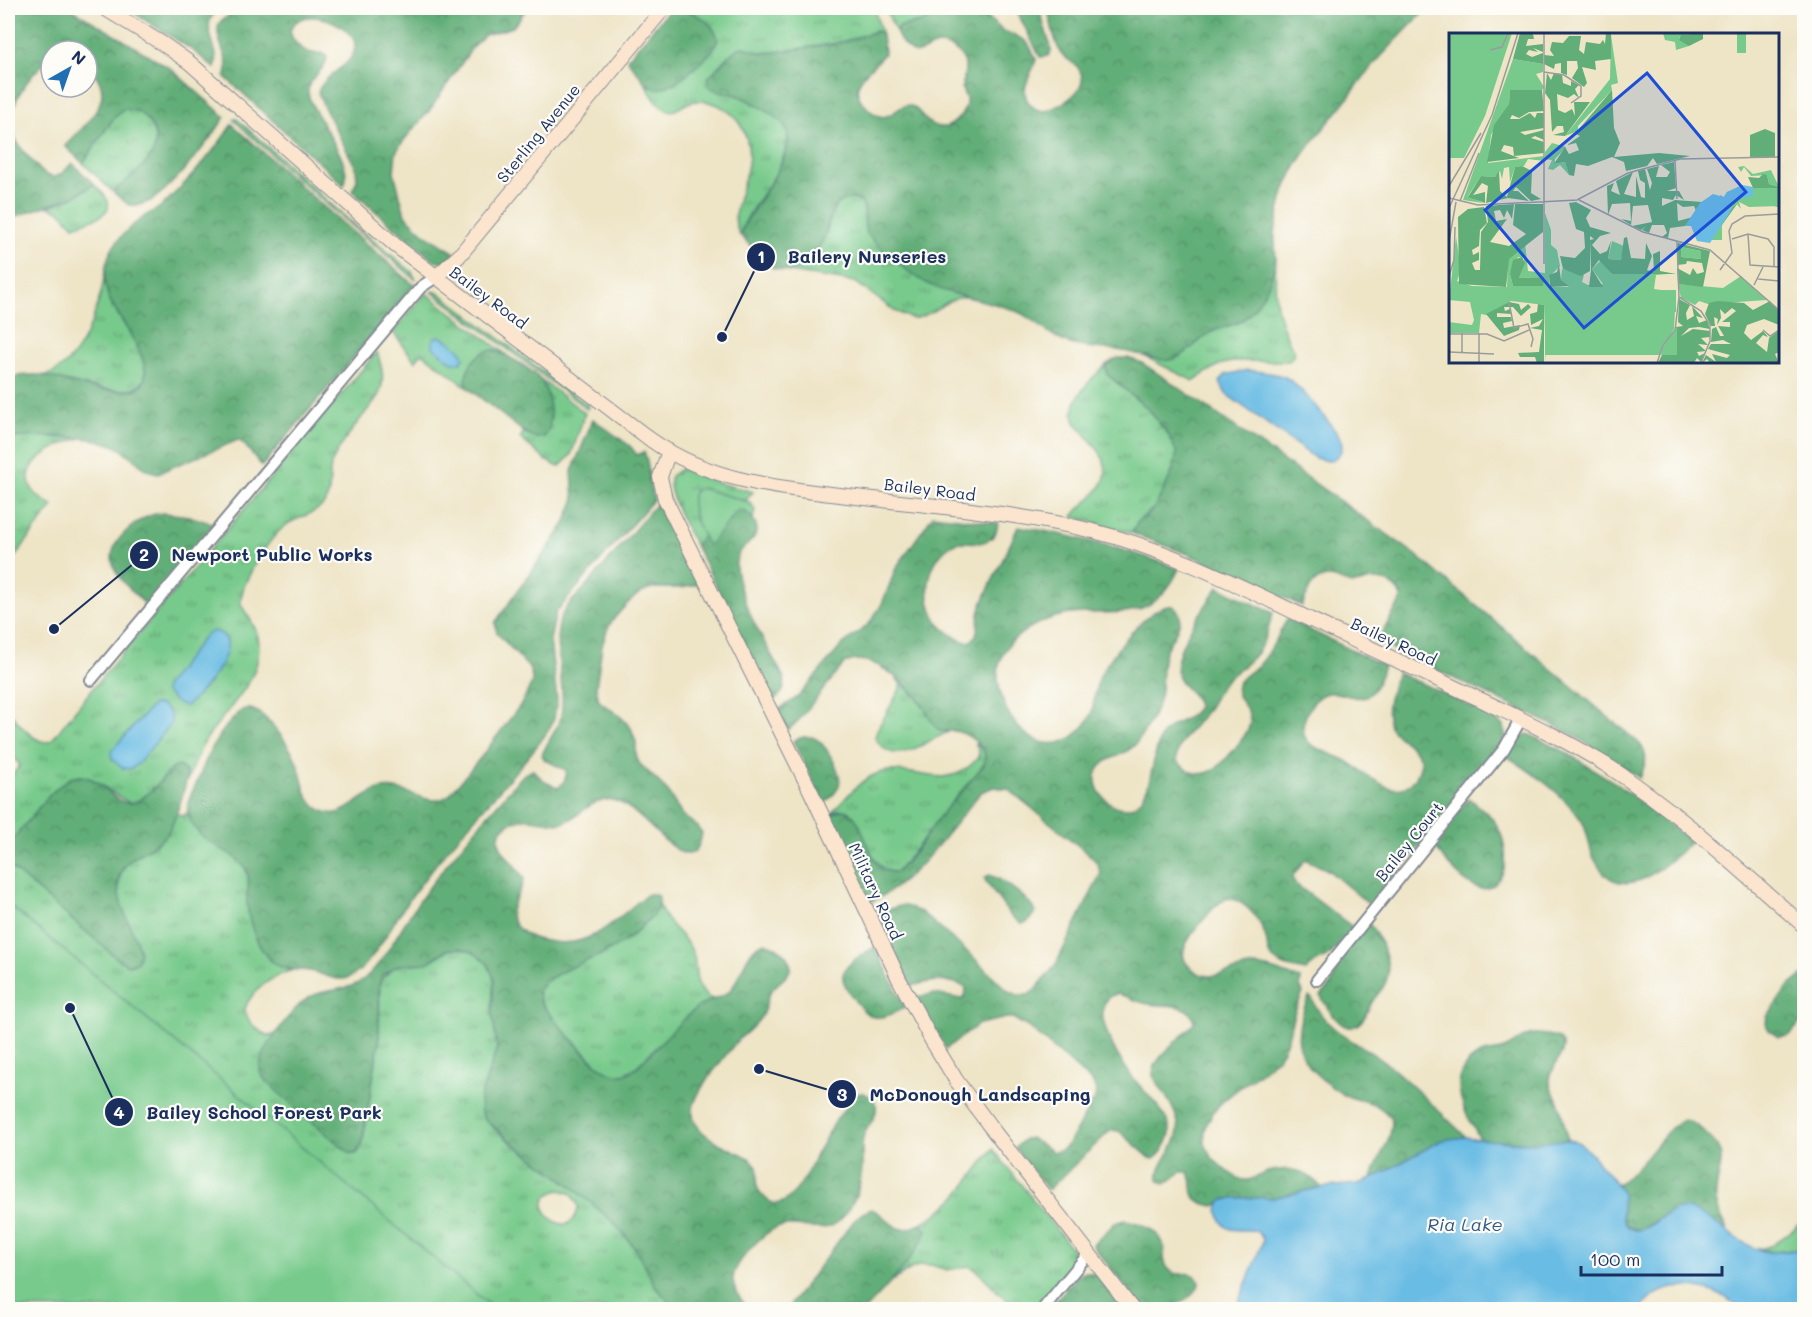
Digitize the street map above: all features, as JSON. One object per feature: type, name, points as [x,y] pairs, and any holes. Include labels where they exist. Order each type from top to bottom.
[{"type":"main road","name":"Bailey Road","points":[[104,8],[190,63],[363,218],[436,277],[651,440],[669,451],[716,472],[758,484],[1027,518],[1076,527],[1126,540],[1196,567],[1521,719],[1587,754],[1644,791],[1804,926]]},
{"type":"main road","name":"Sterling Avenue","points":[[436,277],[464,250],[663,8]]},
{"type":"main road","name":"Military Road","points":[[669,451],[660,477],[665,499],[811,792],[914,1009],[942,1058],[968,1096],[1133,1310]]},
{"type":"street","points":[[91,680],[421,287],[436,277]]},
{"type":"street","name":"Bailey Court","points":[[1317,980],[1505,747],[1521,719]]},
{"type":"street","points":[[1042,1310],[1089,1253]]},
{"type":"green space","points":[[8,8],[70,8],[170,68],[225,117],[171,184],[147,203],[129,205],[113,192],[134,175],[151,156],[155,146],[155,135],[150,123],[138,111],[124,109],[113,119],[83,163],[65,146],[98,108],[102,87],[99,81],[99,39],[39,39],[39,69],[26,83],[12,116],[15,138],[25,153],[47,175],[59,176],[72,163],[94,184],[75,196],[8,219]]},
{"type":"green space","points":[[126,8],[226,8],[214,14],[210,21],[210,34],[216,55],[215,68],[191,49]]},
{"type":"green space","points":[[241,8],[527,8],[513,27],[485,35],[474,45],[429,111],[396,152],[394,172],[405,215],[426,235],[455,253],[450,258],[443,262],[433,260],[352,191],[357,180],[356,168],[318,92],[327,79],[350,59],[355,46],[353,38],[338,24],[316,17],[305,17],[296,22],[290,31],[294,41],[306,51],[321,53],[327,57],[326,63],[312,80],[308,90],[313,106],[340,154],[346,176],[344,185],[225,77],[227,62],[219,38],[218,26],[223,19]]},
{"type":"green space","points":[[671,8],[685,10],[699,16],[711,26],[718,39],[709,54],[682,78],[663,88],[655,89],[644,81],[627,59]]},
{"type":"green space","points":[[683,8],[874,8],[882,35],[875,31],[814,48],[789,51],[734,51],[708,78],[774,115],[787,129],[787,143],[778,169],[751,211],[740,235],[736,223],[736,211],[749,156],[747,140],[740,124],[724,108],[710,102],[695,101],[675,110],[667,110],[656,101],[644,81],[649,86],[674,83],[714,48],[717,36],[712,27]]},
{"type":"green space","points":[[885,8],[978,8],[1002,30],[972,11],[965,11],[899,27],[897,34]]},
{"type":"green space","points":[[1015,8],[1039,8],[1050,45],[1051,51],[1048,56],[1040,57]]},
{"type":"green space","points":[[1047,8],[1428,8],[1370,69],[1296,167],[1285,189],[1279,211],[1273,270],[1268,286],[1259,301],[1243,319],[1211,332],[1186,353],[1174,359],[1155,359],[1123,351],[1067,343],[1016,311],[929,284],[898,263],[869,236],[865,226],[863,205],[856,199],[842,201],[836,205],[821,244],[807,260],[790,272],[773,268],[740,235],[745,223],[776,175],[788,142],[786,128],[776,117],[744,98],[708,86],[708,78],[728,56],[744,47],[763,53],[776,52],[839,43],[878,31],[882,35],[884,53],[860,81],[857,90],[862,101],[879,116],[891,114],[906,105],[911,106],[933,125],[946,127],[957,119],[965,107],[966,99],[962,88],[964,60],[953,49],[942,45],[935,45],[918,53],[909,50],[897,35],[897,28],[955,13],[972,11],[983,15],[1002,30],[1024,40],[1029,45],[1036,59],[1027,81],[1026,97],[1034,108],[1046,111],[1067,100],[1082,83],[1079,69],[1059,49]]},
{"type":"green space","points":[[124,109],[135,110],[146,118],[154,133],[155,143],[153,153],[147,162],[113,192],[83,163],[113,119]]},
{"type":"green space","points":[[236,118],[353,224],[412,272],[416,280],[299,180],[234,120]]},
{"type":"green space","points":[[232,124],[414,285],[412,288],[262,466],[238,440],[158,473],[152,472],[124,451],[107,443],[65,437],[8,438],[8,378],[39,375],[116,391],[137,388],[144,381],[145,371],[137,345],[106,291],[106,264],[118,240],[138,221],[164,204],[192,176]]},
{"type":"green space","points":[[94,184],[108,201],[108,209],[101,216],[74,226],[60,211],[48,207],[75,196]]},
{"type":"green space","points":[[845,199],[860,202],[872,239],[903,266],[931,283],[975,297],[957,298],[913,319],[895,311],[855,282],[790,272],[816,249],[826,234],[835,207]]},
{"type":"green space","points":[[1276,256],[1277,305],[1282,326],[1294,352],[1289,361],[1235,361],[1219,365],[1193,381],[1144,356],[1173,358],[1211,333],[1241,321],[1253,309],[1264,292]]},
{"type":"green space","points":[[105,272],[109,299],[140,354],[145,368],[144,380],[136,387],[118,390],[41,376],[55,371],[78,350],[99,301]]},
{"type":"green space","points":[[431,291],[439,293],[588,405],[587,409]]},
{"type":"green space","points":[[426,293],[507,355],[493,350],[466,384],[467,387],[422,353],[415,361],[393,332]]},
{"type":"green space","points":[[490,350],[518,362],[542,382],[550,410],[549,426],[544,437],[536,438],[524,432],[467,387],[468,369],[471,364],[479,355]]},
{"type":"green space","points":[[377,352],[382,374],[380,391],[333,460],[327,499],[316,511],[289,523],[278,532],[256,562],[245,585],[241,604],[257,632],[259,653],[256,667],[241,694],[204,743],[187,781],[186,771],[175,767],[148,794],[136,802],[129,803],[92,779],[82,776],[70,778],[55,790],[8,845],[8,781],[20,765],[8,756],[8,709],[21,726],[33,736],[45,742],[51,741],[93,688]]},
{"type":"green space","points":[[1117,358],[1128,358],[1142,363],[1415,554],[1640,744],[1643,748],[1645,765],[1640,778],[1572,734],[1377,642],[1402,598],[1398,590],[1386,582],[1372,580],[1353,584],[1324,577],[1314,584],[1302,606],[1188,554],[1132,533],[1139,520],[1155,507],[1173,471],[1177,453],[1168,434],[1149,410],[1107,374],[1106,365]]},
{"type":"green space","points":[[1106,365],[1107,374],[1149,410],[1168,434],[1177,454],[1167,484],[1155,507],[1137,522],[1132,533],[1073,517],[1098,490],[1106,471],[1100,453],[1075,422],[1073,414],[1074,406],[1083,389]]},
{"type":"green space","points":[[537,377],[585,413],[571,455],[559,467],[547,461],[520,438],[524,432],[538,438],[551,418],[544,387]]},
{"type":"green space","points":[[593,419],[630,446],[637,455],[644,452],[654,499],[556,612],[550,640],[557,700],[554,719],[548,731],[434,867],[363,967],[355,974],[343,979],[281,967],[273,962],[261,948],[252,928],[247,900],[249,882],[247,871],[238,859],[201,835],[189,817],[189,799],[214,744],[225,727],[240,712],[247,709],[264,716],[280,734],[296,760],[310,801],[323,811],[332,813],[340,812],[379,790],[398,790],[433,800],[449,795],[522,703],[532,682],[529,668],[497,633],[495,623],[565,524],[574,501],[572,471]]},
{"type":"green space","points":[[39,436],[80,439],[53,449],[36,462],[31,469],[29,478],[31,487],[53,506],[8,566],[8,438]]},
{"type":"green space","points":[[681,469],[753,492],[700,555],[671,493],[671,476]]},
{"type":"green space","points":[[701,488],[749,502],[755,509],[753,519],[746,512],[738,510],[708,546],[695,519],[692,504],[694,491]]},
{"type":"green space","points":[[656,504],[698,584],[682,588],[651,588],[637,595],[626,605],[607,630],[602,646],[596,687],[599,701],[621,717],[631,728],[639,763],[666,789],[682,815],[702,833],[698,847],[690,854],[680,852],[632,810],[612,800],[598,802],[562,823],[532,819],[517,820],[504,828],[499,840],[505,854],[524,879],[511,909],[512,920],[521,931],[533,938],[568,943],[581,940],[605,928],[648,894],[655,894],[659,898],[658,906],[652,916],[628,939],[615,948],[561,972],[538,991],[540,1001],[569,1036],[596,1063],[612,1073],[631,1072],[689,1014],[701,1005],[727,993],[737,980],[751,952],[757,946],[765,943],[774,946],[785,955],[791,967],[790,971],[771,991],[759,1020],[739,1039],[709,1077],[695,1101],[693,1111],[694,1121],[701,1130],[712,1139],[751,1159],[756,1165],[757,1187],[767,1200],[775,1203],[783,1202],[795,1192],[835,1122],[856,1094],[863,1093],[875,1103],[876,1114],[863,1138],[860,1180],[849,1209],[840,1220],[826,1228],[787,1226],[765,1234],[743,1258],[734,1274],[734,1285],[747,1309],[675,1309],[655,1286],[639,1253],[614,1223],[569,1184],[487,1121],[481,1113],[480,1098],[497,1048],[492,1011],[494,979],[488,964],[473,952],[459,948],[446,950],[427,963],[398,965],[382,976],[379,985],[379,1042],[362,1143],[356,1154],[351,1154],[299,1111],[272,1087],[260,1071],[261,1063],[271,1041],[295,1009],[317,994],[359,983],[373,970],[444,867],[524,774],[533,770],[545,782],[558,788],[563,782],[566,770],[545,760],[542,755],[557,727],[562,709],[557,639],[561,617],[569,604]]},
{"type":"green space","points":[[738,510],[750,516],[757,528],[754,537],[739,553],[736,568],[749,611],[784,678],[783,691],[773,700],[695,544]]},
{"type":"green space","points":[[164,513],[189,516],[214,524],[146,605],[120,578],[112,559],[113,550],[119,539],[138,522],[150,515]]},
{"type":"green space","points":[[933,515],[998,523],[994,536],[985,542],[960,542],[951,545],[941,553],[930,576],[929,601],[939,624],[957,638],[967,642],[975,637],[984,599],[1018,526],[1100,543],[1179,569],[1167,589],[1153,602],[1139,609],[1123,612],[1069,614],[1049,619],[1021,634],[1004,651],[1001,658],[998,672],[999,687],[1011,717],[1021,730],[1033,739],[1047,743],[1062,742],[1075,734],[1089,720],[1100,676],[1131,633],[1153,613],[1164,607],[1173,606],[1178,611],[1180,622],[1164,655],[1160,697],[1152,718],[1133,747],[1106,762],[1098,770],[1096,781],[1100,792],[1107,801],[1116,806],[1125,808],[1135,805],[1142,798],[1147,789],[1162,735],[1170,727],[1190,716],[1198,707],[1195,698],[1178,676],[1179,654],[1190,630],[1218,587],[1273,613],[1258,651],[1224,682],[1179,748],[1177,761],[1194,773],[1202,774],[1216,768],[1230,755],[1246,733],[1250,718],[1236,690],[1237,685],[1265,658],[1287,619],[1384,666],[1377,685],[1370,694],[1355,697],[1332,693],[1324,694],[1317,699],[1309,709],[1303,727],[1305,737],[1313,746],[1345,760],[1382,784],[1392,788],[1402,788],[1411,784],[1420,765],[1416,752],[1394,732],[1388,719],[1389,699],[1397,673],[1471,707],[1503,726],[1505,735],[1502,744],[1371,906],[1328,870],[1307,860],[1303,862],[1293,876],[1294,883],[1354,928],[1330,955],[1306,971],[1279,963],[1269,955],[1264,932],[1257,919],[1247,907],[1228,898],[1208,914],[1192,934],[1183,952],[1187,964],[1203,975],[1220,975],[1247,967],[1260,966],[1301,979],[1300,986],[1303,993],[1282,1052],[1216,1109],[1209,1120],[1205,1139],[1208,1151],[1215,1161],[1231,1174],[1242,1179],[1251,1179],[1275,1170],[1290,1170],[1310,1177],[1321,1187],[1273,1198],[1226,1199],[1215,1206],[1204,1204],[1194,1197],[1188,1172],[1181,1172],[1165,1184],[1159,1181],[1160,1168],[1176,1139],[1178,1123],[1171,1105],[1153,1076],[1157,1062],[1162,1055],[1194,1023],[1192,1015],[1181,1007],[1144,1003],[1116,994],[1107,999],[1103,1008],[1106,1031],[1118,1056],[1165,1116],[1170,1135],[1162,1151],[1154,1159],[1150,1158],[1119,1131],[1111,1130],[1048,1190],[1015,1148],[1025,1139],[1030,1138],[1053,1152],[1060,1151],[1068,1144],[1095,1099],[1096,1091],[1093,1083],[1031,1029],[1013,1018],[979,1024],[946,1049],[916,997],[934,994],[962,999],[966,988],[946,981],[911,986],[876,913],[903,905],[921,912],[970,954],[1008,991],[1018,995],[1028,995],[1055,966],[1101,873],[1097,863],[1008,789],[994,787],[981,792],[931,854],[903,882],[871,902],[830,815],[842,810],[851,814],[858,822],[878,865],[886,871],[897,872],[912,856],[940,816],[983,766],[985,755],[983,750],[964,734],[956,731],[940,731],[931,721],[922,704],[907,687],[887,670],[865,661],[854,660],[844,664],[798,721],[788,730],[778,710],[798,697],[843,644],[869,624],[882,604],[896,568]]},
{"type":"green space","points":[[897,679],[917,698],[945,732],[949,732],[910,751],[891,752],[882,747],[875,737],[900,689]]},
{"type":"green space","points":[[1528,734],[1562,750],[1617,784],[1691,841],[1669,862],[1643,879],[1630,883],[1617,882],[1606,875],[1595,860],[1582,821],[1575,811],[1547,784],[1505,755],[1520,737]]},
{"type":"green space","points":[[803,737],[812,737],[822,744],[836,766],[839,785],[833,796],[824,804],[793,741]]},
{"type":"green space","points":[[975,743],[985,754],[985,763],[897,872],[888,871],[881,866],[869,849],[849,811],[839,810],[830,815],[858,785],[879,773],[903,771],[938,777],[962,772],[978,756],[979,751]]},
{"type":"green space","points":[[178,766],[184,769],[187,777],[170,830],[161,840],[129,861],[119,876],[121,903],[140,952],[137,962],[128,965],[119,960],[8,865],[8,845],[46,799],[71,778],[81,776],[89,778],[119,800],[133,803],[148,793]]},
{"type":"green space","points":[[1469,798],[1493,820],[1504,846],[1505,863],[1500,878],[1495,884],[1485,889],[1464,881],[1432,843]]},
{"type":"green space","points":[[177,809],[177,813],[182,816],[188,811],[198,832],[242,863],[249,880],[248,912],[254,934],[265,954],[282,967],[293,970],[264,984],[252,996],[245,1009],[247,1018],[256,1028],[268,1036],[277,1034],[261,1062],[265,1080],[346,1150],[356,1154],[360,1150],[364,1134],[379,1042],[380,981],[393,968],[403,964],[427,963],[452,948],[467,949],[488,964],[494,979],[492,1004],[497,1048],[480,1098],[483,1117],[503,1136],[577,1190],[612,1220],[630,1242],[658,1287],[675,1309],[315,1309],[8,1049],[8,865],[119,960],[128,965],[134,964],[139,949],[123,911],[119,885],[121,874],[128,863],[139,853],[155,844],[168,832]],"holes":[[[560,1190],[572,1194],[578,1206],[574,1218],[567,1223],[559,1223],[545,1211],[544,1203],[548,1195]]]},
{"type":"green space","points":[[989,875],[1008,885],[1028,902],[1035,912],[1028,922],[1021,924],[1010,915],[986,882],[985,878]]},
{"type":"green space","points":[[659,901],[664,915],[692,951],[700,988],[713,999],[691,1013],[635,1068],[618,1075],[609,1073],[569,1036],[547,1011],[540,1001],[538,991],[564,970],[628,938],[647,920]]},
{"type":"green space","points":[[8,904],[259,1111],[494,1309],[8,1309]]},
{"type":"green space","points":[[1368,922],[1385,953],[1388,974],[1384,985],[1362,1020],[1352,1027],[1346,1026],[1336,1018],[1321,996],[1332,983],[1342,956]]},
{"type":"green space","points":[[875,947],[905,1007],[882,1017],[874,1017],[859,1006],[843,979],[848,966]]},
{"type":"green space","points":[[1804,974],[1804,1018],[1790,1035],[1779,1037],[1768,1029],[1767,1017],[1787,988]]},
{"type":"green space","points":[[1309,997],[1327,1022],[1391,1067],[1466,1137],[1442,1140],[1372,1179],[1391,1132],[1391,1118],[1375,1105],[1337,1091],[1306,1062],[1301,1052],[1298,1032]]},
{"type":"green space","points":[[1533,1034],[1560,1039],[1563,1044],[1550,1083],[1558,1101],[1568,1141],[1539,1143],[1481,1140],[1463,1106],[1459,1083],[1462,1072],[1469,1062],[1481,1054],[1504,1049]]},
{"type":"green space","points":[[1684,1120],[1699,1128],[1720,1151],[1721,1165],[1716,1199],[1729,1234],[1689,1210],[1669,1213],[1641,1230],[1628,1227],[1623,1217],[1621,1195],[1617,1184],[1635,1170],[1668,1131]]},
{"type":"green space","points":[[993,1149],[1072,1249],[1074,1257],[1070,1267],[1035,1309],[1018,1309],[977,1270],[969,1266],[947,1270],[931,1265],[921,1265],[892,1281],[927,1230],[922,1225],[917,1225],[929,1219],[950,1202],[969,1182]]},
{"type":"green space","points":[[871,1209],[900,1229],[919,1225],[927,1230],[917,1249],[900,1271],[866,1309],[787,1309],[853,1222],[861,1214]]},
{"type":"green space","points":[[1126,1220],[1150,1229],[1160,1237],[1163,1243],[1165,1263],[1171,1271],[1196,1277],[1199,1282],[1198,1287],[1190,1297],[1166,1309],[1143,1309],[1093,1245],[1115,1223]]},
{"type":"green space","points":[[1804,1222],[1804,1249],[1773,1252],[1757,1248],[1775,1243]]},
{"type":"green space","points":[[1086,1272],[1096,1274],[1124,1309],[1048,1310],[1078,1275]]},
{"type":"water","points":[[438,336],[460,350],[464,357],[461,362],[452,362],[433,347],[433,340]]},
{"type":"water","points":[[1248,370],[1281,375],[1299,388],[1340,439],[1342,448],[1338,456],[1328,461],[1315,458],[1226,394],[1220,382],[1225,375]]},
{"type":"water","points":[[214,631],[224,636],[227,645],[225,655],[211,680],[193,700],[186,706],[178,704],[165,692],[165,687],[205,635]]},
{"type":"water","points":[[153,705],[164,707],[167,710],[171,717],[170,725],[137,765],[130,769],[122,768],[112,759],[111,751]]},
{"type":"water","name":"Ria Lake","points":[[1466,1137],[1511,1142],[1539,1143],[1565,1140],[1580,1143],[1621,1191],[1622,1218],[1627,1226],[1634,1230],[1648,1227],[1671,1212],[1688,1209],[1708,1218],[1757,1249],[1782,1252],[1804,1249],[1804,1309],[1744,1310],[1714,1292],[1680,1287],[1658,1293],[1641,1309],[1236,1309],[1263,1241],[1256,1231],[1231,1229],[1224,1225],[1218,1209],[1221,1201],[1234,1198],[1273,1198],[1324,1187],[1358,1184],[1374,1178],[1442,1140]]},
{"type":"place","name":"Bailery Nurseries","points":[[722,337]]},
{"type":"place","name":"Newport Public Works","points":[[54,629]]},
{"type":"place","name":"Bailey School Forest Park","points":[[70,1008]]},
{"type":"place","name":"McDonough Landscaping","points":[[759,1069]]}]
